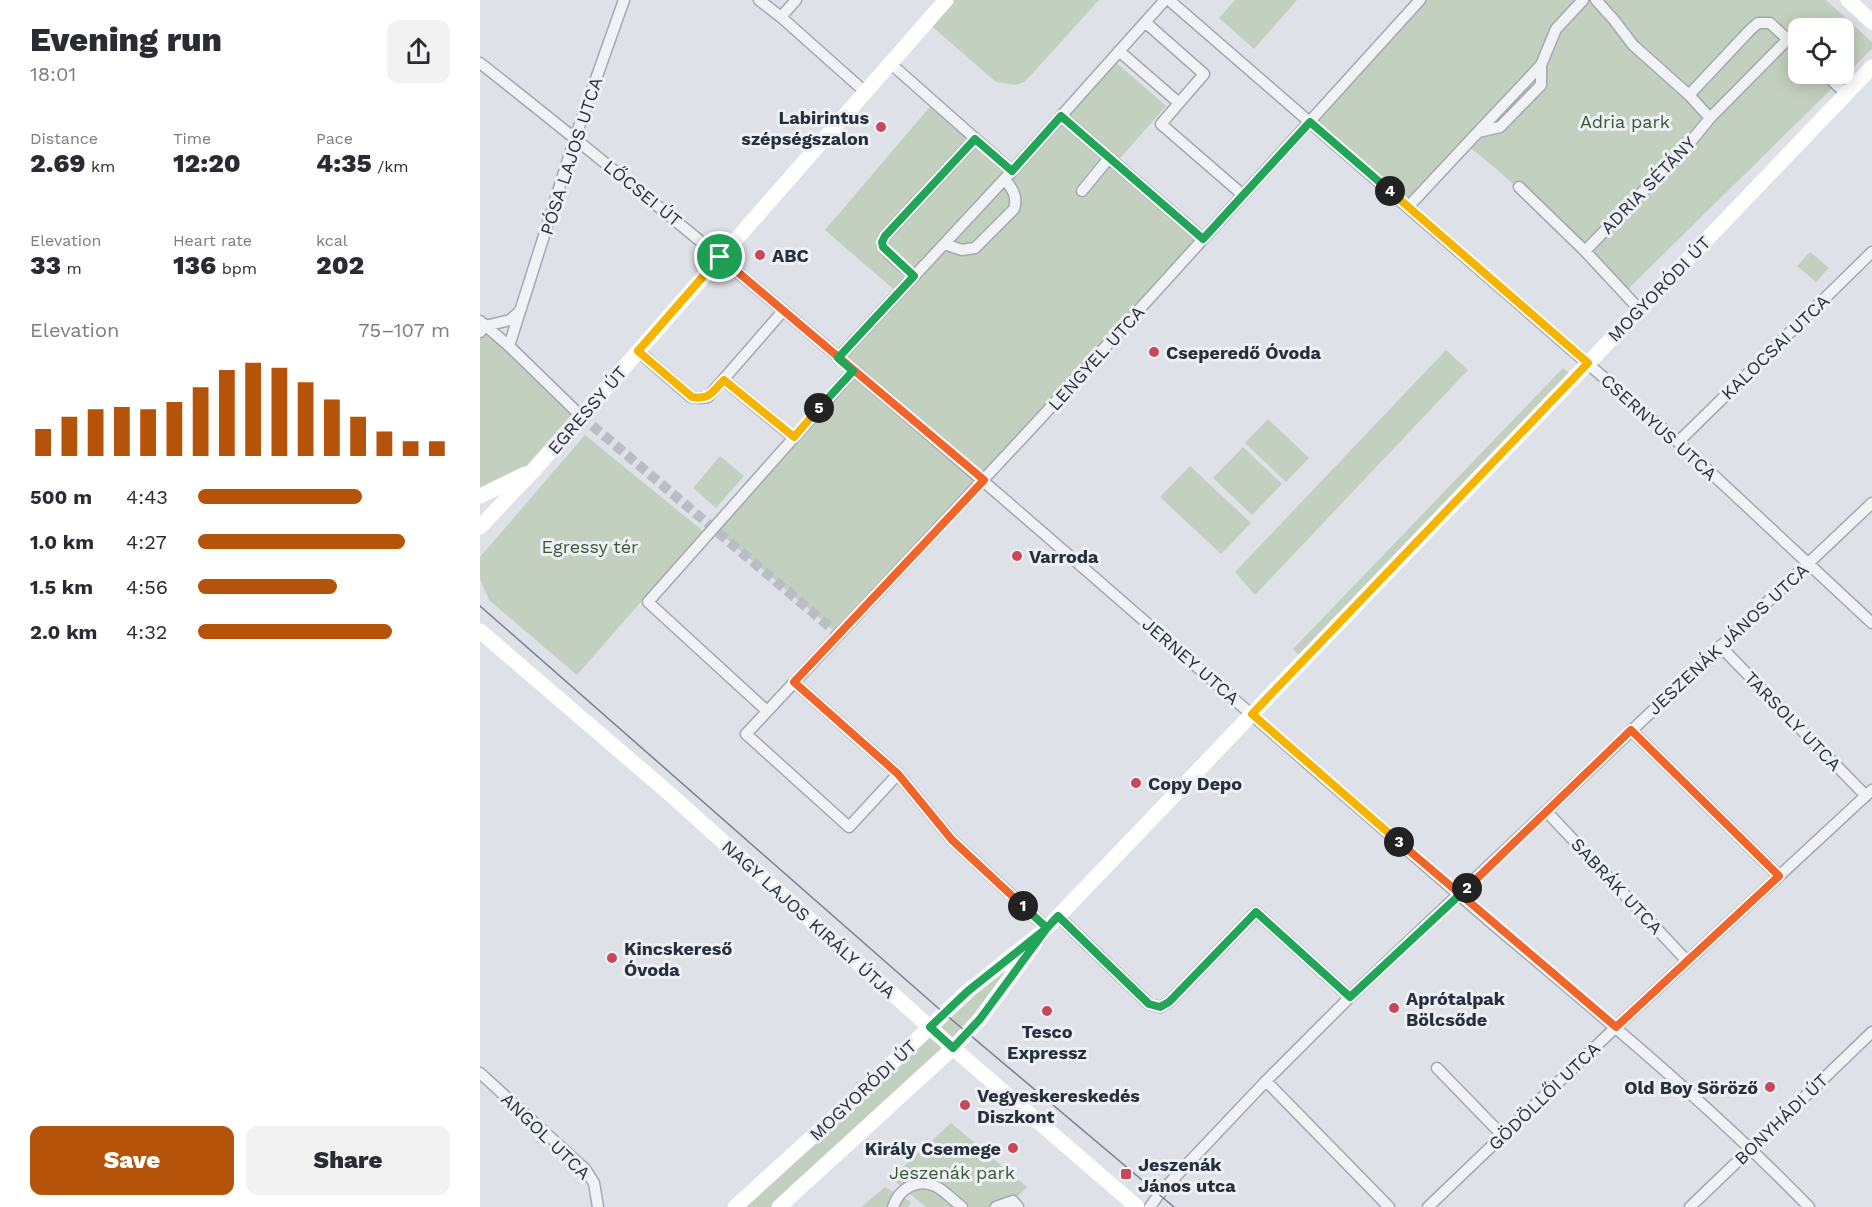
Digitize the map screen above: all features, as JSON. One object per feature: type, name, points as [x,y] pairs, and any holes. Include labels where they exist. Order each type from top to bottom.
[{"type":"street","name":"PÓSA LAJOS UTCA","points":[[509,346],[575,138],[624,0]]},
{"type":"street","points":[[759,0],[864,91]]},
{"type":"street","points":[[781,17],[796,0]]},
{"type":"street","name":"EGRESSY ÚT","points":[[485,522],[946,0]]},
{"type":"street","points":[[838,358],[1008,175],[1165,0]]},
{"type":"street","name":"CSERNYUS UTCA","points":[[1169,0],[1678,442],[1872,623]]},
{"type":"street","name":"LENGYEL UTCA","points":[[767,711],[984,480],[1420,0]]},
{"type":"street","points":[[1408,207],[1478,132],[1500,127],[1541,85],[1541,65],[1556,29],[1583,0]]},
{"type":"street","points":[[1596,0],[1633,45],[1689,95],[1710,118]]},
{"type":"street","points":[[1848,0],[1872,22]]},
{"type":"street","points":[[1145,22],[1204,74],[1161,123],[1244,195]]},
{"type":"street","points":[[1689,95],[1758,24],[1770,23],[1788,39]]},
{"type":"street","name":"ADRIA SÉTÁNY","points":[[1586,251],[1688,145],[1710,118],[1788,39]]},
{"type":"street","points":[[1119,51],[1179,103]]},
{"type":"street","name":"LŐCSEI ÚT","points":[[480,63],[720,257]]},
{"type":"street","points":[[890,63],[975,139],[1008,175],[1017,201],[1014,209],[975,248],[962,250],[944,244]]},
{"type":"street","name":"MOGYORÓDI ÚT","points":[[780,1207],[953,1048],[980,1019],[1058,916],[1872,67]]},
{"type":"street","points":[[1836,84],[1846,94]]},
{"type":"street","points":[[1061,116],[1203,239]]},
{"type":"street","points":[[914,276],[888,253],[882,242],[975,139]]},
{"type":"street","points":[[1082,191],[1109,158]]},
{"type":"street","name":"ADRIA SÉTÁNY","points":[[1519,187],[1586,251],[1640,309]]},
{"type":"street","name":"KALOCSAI UTCA","points":[[1678,442],[1872,252]]},
{"type":"street","name":"JERNEY UTCA","points":[[720,257],[984,480],[1460,895],[1616,1027],[1752,1148],[1809,1207]]},
{"type":"street","points":[[783,311],[724,380],[794,437]]},
{"type":"street","points":[[482,326],[510,320],[520,312]]},
{"type":"street","points":[[482,326],[509,346],[581,416]]},
{"type":"street","name":"EGRESSY ÚT","points":[[638,351],[692,397],[708,397],[724,380]]},
{"type":"street","points":[[853,371],[648,602],[767,711],[746,734],[849,827],[898,774]]},
{"type":"street","name":"EGRESSY ÚT","points":[[480,497],[535,468]]},
{"type":"street","points":[[480,497],[492,504],[485,522]]},
{"type":"street","name":"JESZENÁK JÁNOS UTCA","points":[[1150,1207],[1159,1194],[1266,1081],[1350,997],[1872,503]]},
{"type":"street","name":"NAGY LAJOS KIRÁLY ÚTJA","points":[[480,631],[671,795],[953,1048],[1137,1207]]},
{"type":"street","name":"TARSOLY UTCA","points":[[1720,646],[1869,793]]},
{"type":"street","points":[[794,682],[898,774],[952,840],[1047,928]]},
{"type":"street","points":[[1631,730],[1779,876]]},
{"type":"street","name":"GÖDÖLLŐI UTCA","points":[[1428,1207],[1687,960],[1869,793]]},
{"type":"street","name":"SABRÁK UTCA","points":[[1546,811],[1687,960]]},
{"type":"street","points":[[1058,916],[1149,1004],[1160,1007],[1169,1002],[1256,912],[1350,997]]},
{"type":"street","name":"MOGYORÓDI ÚT","points":[[735,1207],[968,991],[1047,928]]},
{"type":"street","name":"BONYHÁDI ÚT","points":[[1689,1207],[1872,1032]]},
{"type":"street","points":[[1437,1068],[1503,1136]]},
{"type":"street","name":"ANGOL UTCA","points":[[480,1073],[585,1169],[594,1183],[598,1196],[598,1207]]},
{"type":"street","points":[[1266,1081],[1389,1207]]},
{"type":"street","points":[[893,1207],[904,1188],[914,1184],[925,1184],[936,1186],[962,1207]]},
{"type":"street","points":[[996,1207],[1013,1202],[1018,1207]]},
{"type":"green space","points":[[946,0],[1099,0],[1031,75],[1024,82],[1015,85],[996,82],[927,22]]},
{"type":"green space","points":[[1235,0],[1297,0],[1254,49],[1219,18]]},
{"type":"green space","name":"Adria park","points":[[1420,0],[1826,0],[1846,18],[1788,18],[1788,84],[1836,84],[1624,293],[1548,216],[1466,144],[1408,207],[1310,122]]},
{"type":"green space","name":"Adria park","points":[[1854,26],[1872,42],[1872,49],[1854,67]]},
{"type":"green space","points":[[1112,59],[1166,106],[1116,163],[1203,239],[838,634],[715,529],[853,371],[838,358],[898,293],[825,230],[934,102],[1011,170]]},
{"type":"green space","points":[[1810,252],[1829,268],[1816,282],[1797,266]]},
{"type":"green space","points":[[485,326],[579,406],[526,466],[480,491],[480,332]]},
{"type":"green space","points":[[1446,350],[1468,370],[1255,595],[1235,572]]},
{"type":"green space","points":[[1563,368],[1572,376],[1301,657],[1293,649]]},
{"type":"green space","points":[[1268,419],[1309,458],[1286,482],[1245,443]]},
{"type":"green space","name":"Egressy tér","points":[[585,435],[703,531],[577,675],[489,600],[480,579],[480,557]]},
{"type":"green space","points":[[1243,447],[1282,484],[1252,515],[1213,478]]},
{"type":"green space","points":[[720,456],[744,476],[716,508],[693,488]]},
{"type":"green space","points":[[1190,466],[1251,523],[1221,554],[1160,497]]},
{"type":"green space","points":[[1047,928],[980,1019],[780,1207],[735,1207]]},
{"type":"green space","name":"Jeszenák park","points":[[951,1123],[1027,1187],[1007,1207],[926,1207],[891,1178]]},
{"type":"green space","points":[[885,1187],[911,1202],[908,1207],[861,1207]]},
{"type":"tunnel","points":[[581,416],[838,634]]},
{"type":"tram line","points":[[480,606],[945,1014],[1174,1207]]},
{"type":"place","name":"Labirintus szépségszalon","points":[[881,127]]},
{"type":"place","name":"ABC","points":[[760,255]]},
{"type":"place","name":"Cseperedő Óvoda","points":[[1154,352]]},
{"type":"place","name":"Varroda","points":[[1017,556]]},
{"type":"place","name":"Copy Depo","points":[[1136,783]]},
{"type":"place","name":"Kincskereső Óvoda","points":[[612,958]]},
{"type":"place","name":"Aprótalpak Bölcsőde","points":[[1394,1008]]},
{"type":"place","name":"Tesco Expressz","points":[[1047,1011]]},
{"type":"place","name":"Old Boy Söröző","points":[[1770,1087]]},
{"type":"place","name":"Vegyeskereskedés Diszkont","points":[[965,1105]]},
{"type":"place","name":"Király Csemege","points":[[1013,1148]]},
{"type":"place","name":"Jeszenák János utca","points":[[1126,1174]]},
{"type":"route","points":[[720,257],[638,351],[692,397],[708,397],[724,380],[794,437],[853,371],[838,358],[914,276],[883,247],[882,242],[885,236],[975,139],[1012,171],[1061,116],[1203,239],[1310,122],[1588,363],[1252,714],[1460,895],[1616,1027],[1779,876],[1631,730],[1460,895],[1350,997],[1256,912],[1169,1002],[1160,1007],[1149,1004],[1058,916],[1047,928],[968,991],[930,1027],[953,1048],[980,1019],[1047,928],[952,840],[898,774],[794,682],[984,480],[853,371],[720,257]]}]
